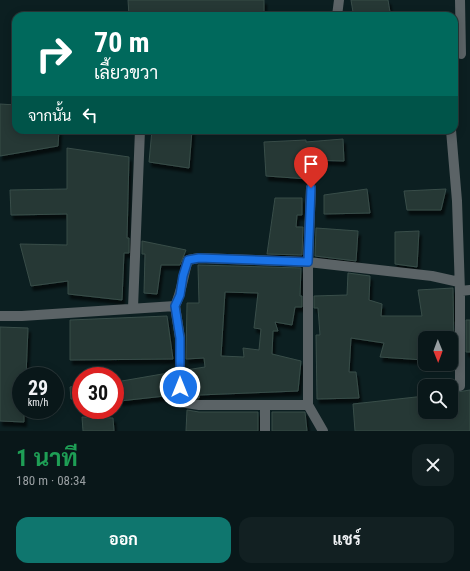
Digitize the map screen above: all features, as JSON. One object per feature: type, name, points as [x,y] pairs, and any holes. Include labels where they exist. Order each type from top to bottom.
[{"type":"street","points":[[338,12],[339,0]]},
{"type":"street","points":[[460,0],[461,54]]},
{"type":"street","points":[[133,308],[140,134]]},
{"type":"street","points":[[451,134],[457,201],[460,386]]},
{"type":"street","points":[[311,188],[308,262],[308,405],[323,431]]},
{"type":"street","points":[[308,405],[199,405],[180,402],[180,338],[175,306],[180,295],[183,276],[188,260],[199,258],[308,262],[432,276],[470,290]]},
{"type":"street","points":[[0,316],[22,316],[175,306]]},
{"type":"street","points":[[265,405],[265,431]]},
{"type":"building","points":[[128,0],[264,0],[264,12],[129,12]]},
{"type":"building","points":[[351,0],[388,0],[390,12],[353,12]]},
{"type":"building","points":[[0,104],[12,105],[12,134],[59,134],[58,146],[0,156]]},
{"type":"building","points":[[152,134],[192,134],[189,168],[149,162]]},
{"type":"building","points":[[343,139],[344,161],[308,160],[309,179],[266,176],[264,142],[306,140],[306,142]]},
{"type":"building","points":[[67,148],[129,157],[127,238],[129,238],[129,253],[124,253],[122,300],[68,294],[68,281],[31,286],[20,244],[67,245],[67,214],[11,215],[10,190],[67,189]]},
{"type":"building","points":[[367,189],[370,213],[324,214],[324,195]]},
{"type":"building","points":[[446,189],[441,210],[407,210],[404,191]]},
{"type":"building","points":[[275,198],[302,198],[302,215],[297,215],[296,227],[303,227],[302,255],[267,254]]},
{"type":"building","points":[[316,228],[358,231],[356,261],[315,256]]},
{"type":"building","points":[[419,231],[417,267],[395,264],[395,232]]},
{"type":"building","points":[[142,241],[186,250],[180,265],[161,265],[157,294],[144,293],[145,254],[142,254]]},
{"type":"building","points":[[198,265],[301,268],[300,296],[302,296],[302,307],[295,307],[292,325],[275,322],[278,331],[273,331],[272,354],[301,361],[298,391],[199,395],[199,398],[188,397],[186,370],[205,367],[204,358],[186,359],[187,303],[199,303]],"holes":[[[225,292],[258,293],[254,328],[261,329],[259,350],[243,348],[244,357],[221,356]]]},
{"type":"building","points":[[348,273],[370,276],[369,300],[382,304],[381,316],[422,316],[418,290],[453,288],[454,331],[418,331],[418,360],[380,357],[384,343],[351,338],[349,372],[356,372],[359,398],[317,399],[316,335],[320,335],[318,308],[314,308],[314,296],[347,295]]},
{"type":"building","points":[[167,316],[173,359],[70,360],[70,320]]},
{"type":"building","points":[[466,320],[470,320],[470,352],[466,352]]},
{"type":"building","points":[[0,327],[28,328],[26,367],[12,367],[12,419],[24,419],[24,422],[0,421]]},
{"type":"building","points":[[174,372],[174,395],[124,401],[124,381]]},
{"type":"building","points":[[70,387],[72,387],[72,399],[71,399]]},
{"type":"building","points":[[470,390],[470,431],[355,431],[353,404],[418,397],[418,419],[458,419],[458,392]]},
{"type":"building","points":[[187,410],[199,412],[258,412],[258,431],[186,431]]},
{"type":"building","points":[[272,412],[305,412],[307,431],[272,431]]},
{"type":"building","points":[[82,419],[113,419],[114,431],[83,431]]},
{"type":"route","points":[[180,387],[180,338],[175,306],[180,295],[183,276],[188,260],[199,258],[308,262],[311,188]]}]
